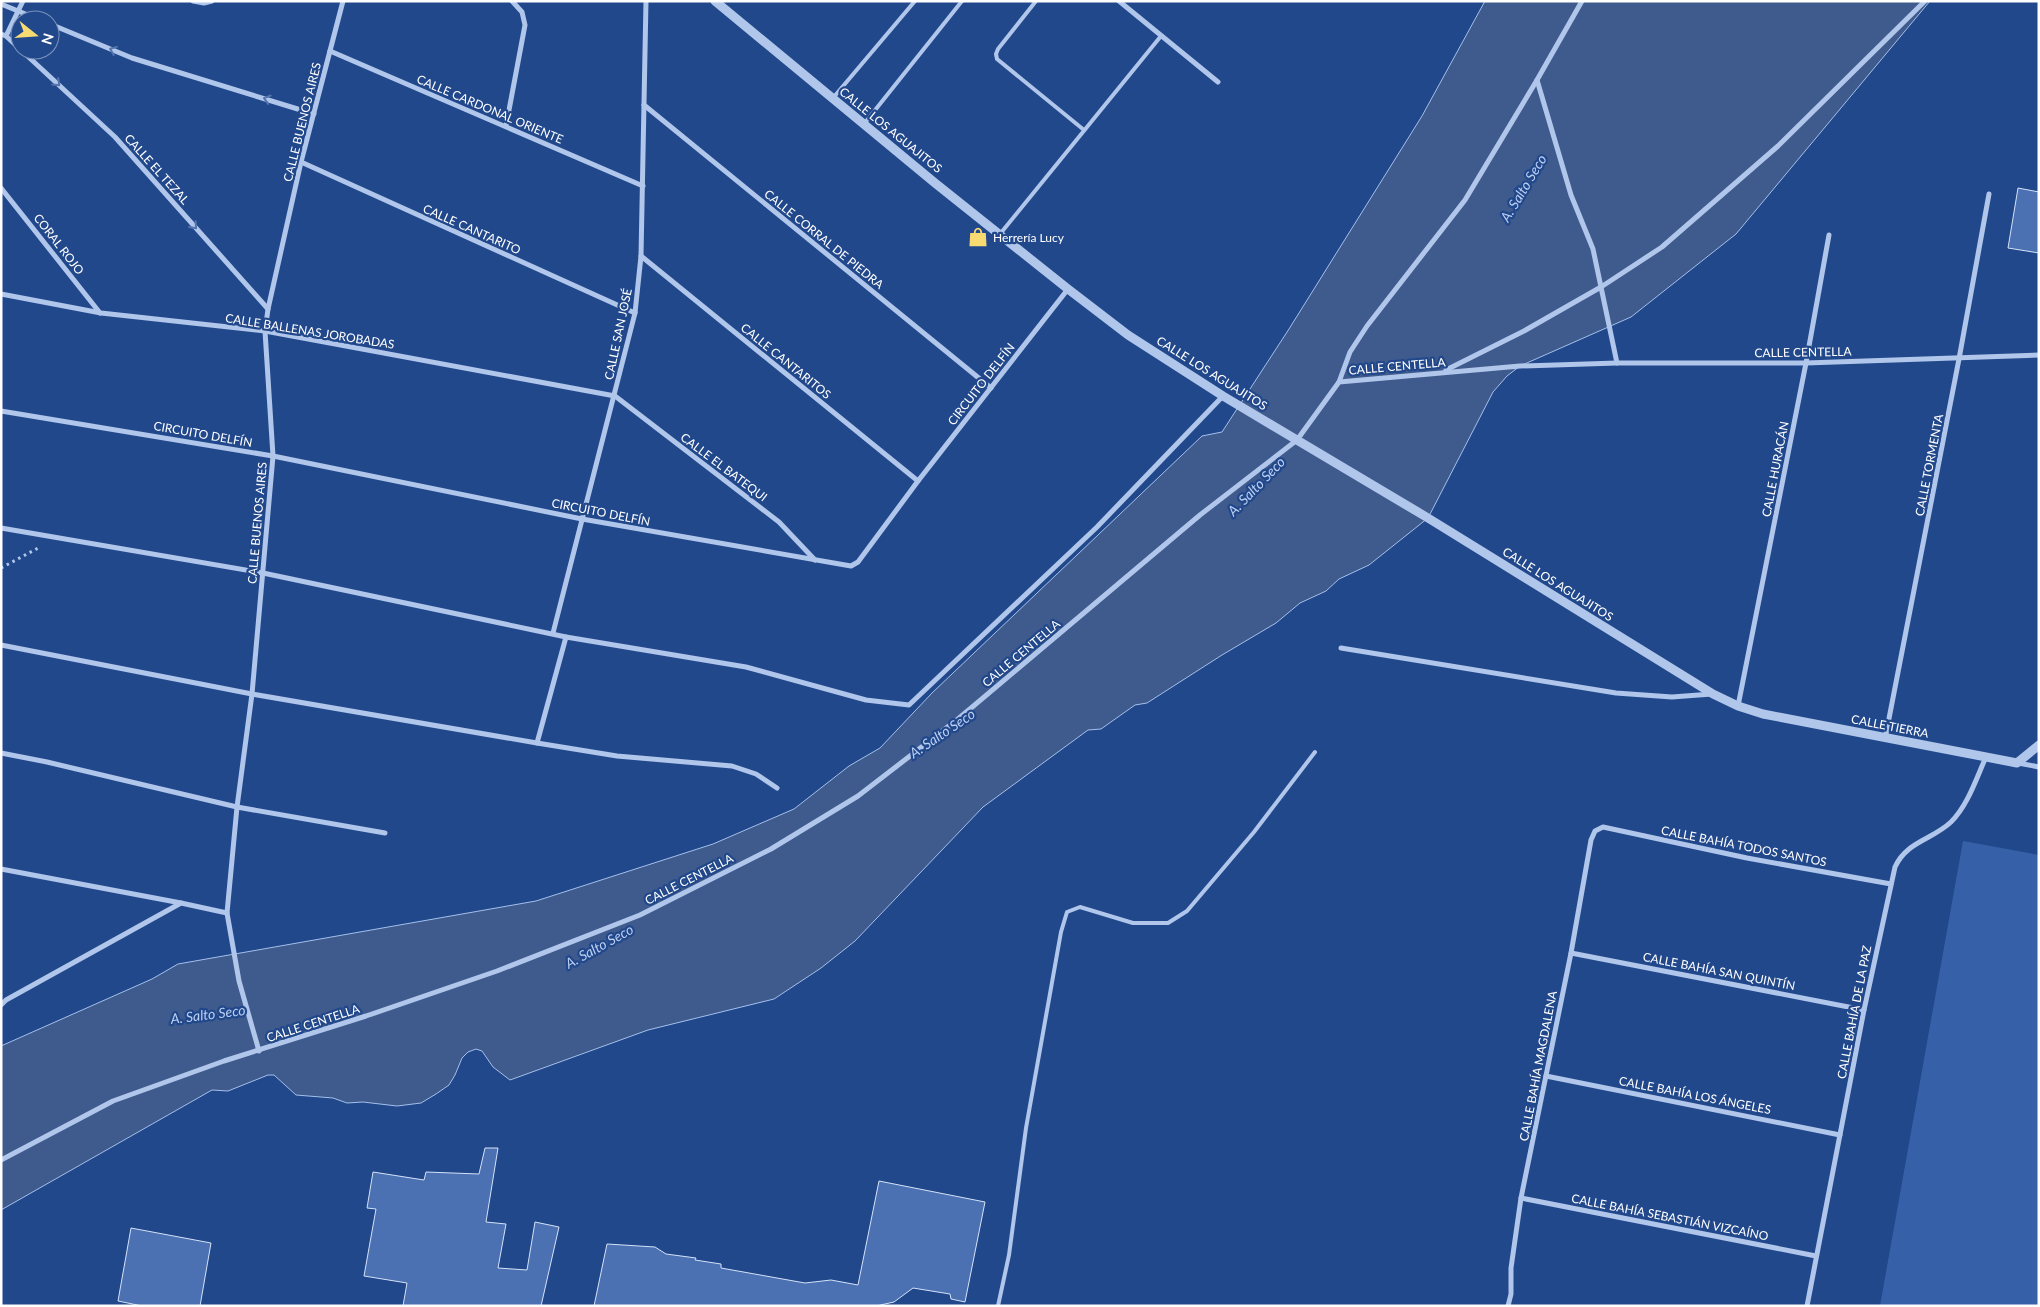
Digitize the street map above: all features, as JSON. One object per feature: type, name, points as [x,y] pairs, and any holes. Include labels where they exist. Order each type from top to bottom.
[{"type":"street","points":[[193,1],[204,3],[212,1]]},
{"type":"street","name":"CALLE BUENOS AIRES","points":[[259,1050],[239,981],[227,913],[237,807],[252,694],[273,456],[265,331],[268,309],[301,162],[343,1]]},
{"type":"street","points":[[506,126],[525,25],[522,12],[512,1]]},
{"type":"street","name":"CALLE SAN JOSÉ","points":[[553,633],[635,313],[641,256],[646,1]]},
{"type":"street","name":"CALLE LOS AGUAJITOS","points":[[715,1],[1068,289],[1128,335],[1223,396],[1713,694],[1738,706]]},
{"type":"street","points":[[1120,1],[1218,82]]},
{"type":"street","points":[[1339,382],[1350,352],[1363,332],[1465,200],[1582,1]]},
{"type":"street","points":[[1443,372],[1524,331],[1602,287],[1662,247],[1778,146],[1925,1]]},
{"type":"street","points":[[1,4],[16,10]]},
{"type":"street","points":[[60,28],[132,58],[314,114]]},
{"type":"street","name":"CALLE CARDONAL ORIENTE","points":[[330,51],[642,186]]},
{"type":"street","name":"CALLE EL TEZAL","points":[[33,60],[115,137],[268,309]]},
{"type":"street","points":[[1537,80],[1571,195],[1593,249],[1602,287],[1608,328],[1617,363]]},
{"type":"street","name":"CALLE CORRAL DE PIEDRA","points":[[644,105],[991,388]]},
{"type":"street","name":"CALLE CANTARITO","points":[[301,162],[635,313]]},
{"type":"street","name":"CORAL ROJO","points":[[1,188],[101,313]]},
{"type":"street","name":"CALLE TORMENTA","points":[[1885,739],[1989,194]]},
{"type":"street","name":"CALLE HURACÁN","points":[[1738,706],[1806,363],[1829,235]]},
{"type":"street","name":"CALLE CANTARITOS","points":[[641,256],[918,481]]},
{"type":"street","name":"CIRCUITO DELFÍN","points":[[1,410],[273,456],[582,519],[851,566],[858,562],[918,481],[1068,289]]},
{"type":"street","name":"CALLE BALLENAS JOROBADAS","points":[[1,294],[101,313],[265,331],[615,396]]},
{"type":"street","name":"CALLE CENTELLA","points":[[1,1160],[112,1101],[259,1050],[497,972],[640,914],[771,849],[858,796],[950,725],[1193,521],[1297,440],[1339,382],[1520,366],[1617,363],[1806,363],[2039,355]]},
{"type":"street","name":"CALLE EL BATEQUI","points":[[615,396],[779,522],[816,560]]},
{"type":"street","points":[[1,528],[262,573],[566,637],[746,667],[866,700],[909,705],[1097,527],[1223,396]]},
{"type":"street","points":[[537,743],[566,637]]},
{"type":"street","points":[[1,645],[252,694],[537,743],[617,756],[732,766],[756,774],[777,788]]},
{"type":"street","points":[[1341,648],[1616,693],[1672,697],[1713,694]]},
{"type":"street","name":"CALLE TIERRA","points":[[1738,706],[1764,714],[1885,739],[2039,767]]},
{"type":"street","points":[[2017,763],[2039,745]]},
{"type":"street","points":[[1,753],[237,807],[385,833]]},
{"type":"street","name":"CALLE BAHÍA DE LA PAZ","points":[[1807,1306],[1864,1010],[1891,884],[1898,863],[1906,850],[1949,824],[1959,813],[1986,756]]},
{"type":"street","name":"CALLE BAHÍA TODOS SANTOS","points":[[1595,831],[1603,827],[1747,858],[1891,884]]},
{"type":"street","name":"CALLE BAHÍA MAGDALENA","points":[[1508,1306],[1511,1294],[1511,1268],[1521,1198],[1571,953],[1591,840],[1595,831]]},
{"type":"street","points":[[1,869],[227,913]]},
{"type":"street","points":[[1,1005],[4,999],[181,903]]},
{"type":"street","name":"CALLE BAHÍA SAN QUINTÍN","points":[[1571,953],[1864,1010]]},
{"type":"street","name":"CALLE BAHÍA LOS ÁNGELES","points":[[1546,1076],[1840,1135]]},
{"type":"street","name":"CALLE BAHÍA SEBASTIÁN VIZCAÍNO","points":[[1521,1198],[1816,1256]]},
{"type":"lane","points":[[833,98],[915,1]]},
{"type":"lane","points":[[864,124],[962,1]]},
{"type":"lane","points":[[1036,1],[998,49],[997,59],[1084,130]]},
{"type":"lane","points":[[1000,234],[1162,36]]},
{"type":"lane","points":[[998,1306],[1009,1255],[1026,1128],[1061,932],[1067,912],[1080,907],[1133,923],[1168,923],[1187,911],[1254,832],[1315,752]]},
{"type":"path","points":[[1,568],[59,537]]},
{"type":"shaded area","points":[[1963,841],[2039,855],[2039,1306],[1880,1306]]},
{"type":"water","name":"A. Salto Seco","points":[[1485,1],[1930,1],[1736,234],[1631,317],[1520,366],[1507,376],[1493,392],[1428,518],[1369,565],[1339,579],[1326,591],[1300,603],[1276,623],[1147,703],[1135,705],[1101,729],[1088,730],[983,807],[855,941],[821,968],[774,999],[648,1030],[510,1080],[493,1067],[482,1051],[476,1049],[468,1052],[462,1058],[449,1085],[421,1103],[397,1106],[363,1102],[347,1103],[333,1098],[296,1095],[274,1075],[268,1075],[228,1091],[212,1090],[1,1210],[1,1046],[152,979],[178,964],[536,901],[713,844],[794,809],[849,766],[880,748],[932,693],[1202,436],[1222,432],[1289,329],[1422,116]]},
{"type":"building","points":[[2018,188],[2039,192],[2039,253],[2008,248]]},
{"type":"building","points":[[485,1148],[498,1148],[486,1222],[506,1224],[498,1268],[527,1270],[535,1222],[559,1227],[541,1306],[403,1306],[407,1283],[364,1276],[376,1209],[367,1208],[373,1172],[424,1180],[426,1172],[479,1174]]},
{"type":"building","points":[[879,1181],[985,1202],[965,1302],[951,1299],[950,1294],[913,1288],[894,1302],[876,1306],[594,1306],[607,1244],[655,1247],[666,1254],[721,1264],[721,1268],[805,1283],[831,1280],[858,1285]]},
{"type":"building","points":[[131,1228],[211,1243],[200,1306],[142,1306],[118,1301]]},
{"type":"place","name":"Herrería Lucy","points":[[978,237]]}]
